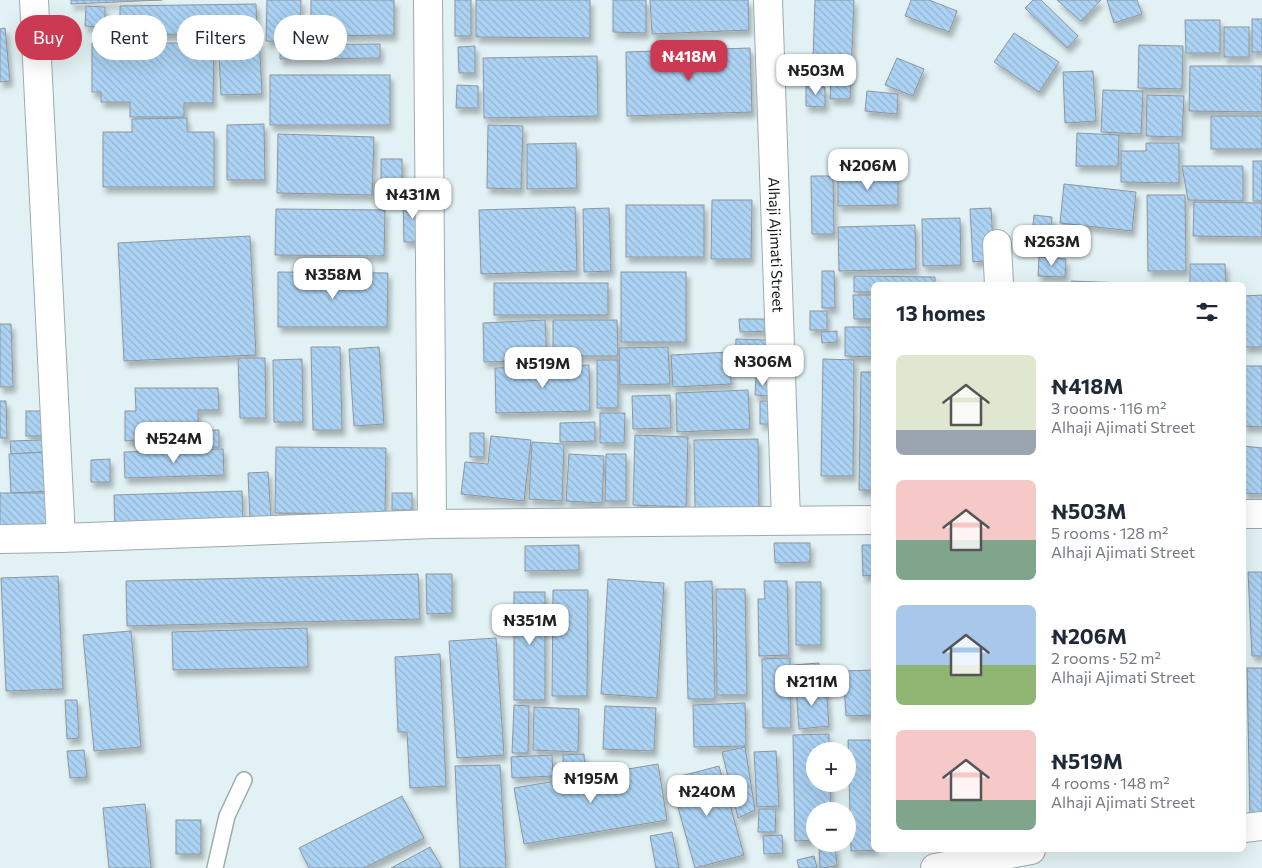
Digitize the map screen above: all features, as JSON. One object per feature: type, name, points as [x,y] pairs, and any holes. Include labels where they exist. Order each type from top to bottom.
[{"type":"street","points":[[34,0],[61,538]]},
{"type":"street","points":[[428,0],[432,524]]},
{"type":"street","name":"Alhaji Ajimati Street","points":[[768,0],[786,520]]},
{"type":"street","points":[[997,244],[999,282]]},
{"type":"street","points":[[1246,514],[1262,514]]},
{"type":"street","points":[[0,539],[432,524],[871,520]]},
{"type":"street","points":[[1246,828],[1262,826]]},
{"type":"street","points":[[935,868],[1015,852]]},
{"type":"lane","points":[[215,868],[227,816],[244,780]]},
{"type":"building","points":[[71,0],[162,0],[71,4]]},
{"type":"building","points":[[267,0],[301,0],[301,15],[274,15],[274,41],[266,41]]},
{"type":"building","points":[[311,0],[394,0],[394,35],[347,36],[347,15],[311,15]]},
{"type":"building","points":[[455,0],[471,0],[471,36],[455,36]]},
{"type":"building","points":[[476,0],[590,0],[590,38],[476,37]]},
{"type":"building","points":[[613,0],[646,0],[646,33],[613,32]]},
{"type":"building","points":[[650,0],[748,0],[749,30],[652,34]]},
{"type":"building","points":[[815,0],[854,0],[850,99],[830,99],[832,59],[813,59]]},
{"type":"building","points":[[911,0],[929,0],[957,11],[949,32],[905,16]]},
{"type":"building","points":[[1033,0],[1041,0],[1078,36],[1067,48],[1025,8]]},
{"type":"building","points":[[1057,0],[1101,0],[1081,21]]},
{"type":"building","points":[[1107,0],[1137,0],[1142,14],[1114,23]]},
{"type":"building","points":[[256,4],[256,15],[177,15],[177,34],[167,34],[167,15],[120,15],[120,6]]},
{"type":"building","points":[[86,6],[105,7],[105,15],[92,15],[92,26],[85,26]]},
{"type":"building","points":[[1252,19],[1262,19],[1262,52],[1252,52]]},
{"type":"building","points":[[1185,20],[1220,20],[1220,53],[1186,53]]},
{"type":"building","points":[[1224,27],[1249,27],[1249,57],[1224,57]]},
{"type":"building","points":[[5,28],[10,81],[0,82],[0,29]]},
{"type":"building","points":[[1014,33],[1059,62],[1039,92],[994,62]]},
{"type":"building","points":[[167,43],[177,43],[177,60],[214,60],[213,103],[184,103],[184,117],[130,117],[130,102],[101,102],[101,92],[92,92],[92,60],[167,60]]},
{"type":"building","points":[[347,44],[380,44],[380,58],[347,58]]},
{"type":"building","points":[[1139,45],[1183,46],[1182,89],[1138,88]]},
{"type":"building","points":[[475,46],[475,73],[459,73],[458,47]]},
{"type":"building","points":[[750,48],[752,112],[627,116],[626,52]]},
{"type":"building","points":[[597,56],[598,116],[484,118],[483,58]]},
{"type":"building","points":[[897,58],[924,69],[913,96],[885,85]]},
{"type":"building","points":[[219,60],[260,60],[262,94],[221,95]]},
{"type":"building","points":[[1190,66],[1262,66],[1262,112],[1189,111]]},
{"type":"building","points":[[1093,71],[1096,121],[1065,123],[1063,72]]},
{"type":"building","points":[[270,75],[390,75],[390,125],[270,125]]},
{"type":"building","points":[[457,85],[478,86],[478,108],[456,108]]},
{"type":"building","points":[[806,86],[825,87],[825,107],[806,106]]},
{"type":"building","points":[[1103,90],[1143,91],[1141,134],[1101,132]]},
{"type":"building","points":[[867,91],[898,94],[897,114],[865,111]]},
{"type":"building","points":[[1147,95],[1184,96],[1182,137],[1146,136]]},
{"type":"building","points":[[1211,116],[1262,116],[1262,149],[1211,149]]},
{"type":"building","points":[[187,118],[187,132],[214,132],[214,187],[103,187],[103,132],[132,132],[132,119]]},
{"type":"building","points":[[264,124],[265,180],[227,180],[227,125]]},
{"type":"building","points":[[488,125],[523,126],[521,189],[487,188]]},
{"type":"building","points":[[1077,133],[1119,135],[1118,166],[1076,166]]},
{"type":"building","points":[[278,134],[374,137],[372,195],[277,193]]},
{"type":"building","points":[[576,143],[577,188],[527,189],[527,144]]},
{"type":"building","points":[[1146,143],[1179,143],[1179,183],[1121,182],[1121,151],[1146,151]]},
{"type":"building","points":[[381,159],[402,159],[402,183],[381,183]]},
{"type":"building","points":[[1253,161],[1262,161],[1262,201],[1253,201]]},
{"type":"building","points":[[1182,166],[1243,166],[1243,201],[1188,200]]},
{"type":"building","points":[[811,176],[833,176],[834,234],[812,234]]},
{"type":"building","points":[[838,176],[898,176],[898,205],[838,206]]},
{"type":"building","points":[[1064,184],[1136,192],[1132,231],[1060,223]]},
{"type":"building","points":[[1147,195],[1185,195],[1186,271],[1148,271]]},
{"type":"building","points":[[422,197],[423,242],[404,242],[403,198]]},
{"type":"building","points":[[712,200],[752,200],[751,259],[711,259]]},
{"type":"building","points":[[1194,202],[1262,203],[1262,237],[1193,236]]},
{"type":"building","points":[[626,205],[704,205],[704,257],[626,257]]},
{"type":"building","points":[[575,207],[577,271],[481,274],[479,210]]},
{"type":"building","points":[[609,208],[611,271],[584,272],[583,209]]},
{"type":"building","points":[[991,208],[994,260],[973,262],[970,209]]},
{"type":"building","points":[[276,209],[385,210],[384,256],[275,255]]},
{"type":"building","points":[[1034,215],[1052,217],[1050,236],[1032,235]]},
{"type":"building","points":[[960,218],[961,265],[923,266],[922,219]]},
{"type":"building","points":[[915,225],[916,269],[839,271],[838,227]]},
{"type":"building","points":[[250,236],[256,355],[124,361],[118,243]]},
{"type":"building","points":[[1039,257],[1066,259],[1065,277],[1038,276]]},
{"type":"building","points":[[1190,264],[1225,264],[1226,282],[1190,282]]},
{"type":"building","points":[[822,271],[834,271],[835,308],[822,308]]},
{"type":"building","points":[[278,272],[388,273],[387,327],[278,327]]},
{"type":"building","points":[[621,272],[686,272],[686,342],[621,342]]},
{"type":"building","points":[[854,276],[935,277],[935,282],[871,282],[871,292],[854,292]]},
{"type":"building","points":[[494,283],[608,283],[608,315],[494,315]]},
{"type":"building","points":[[853,295],[871,295],[871,319],[854,319]]},
{"type":"building","points":[[1262,295],[1262,347],[1246,347],[1246,296]]},
{"type":"building","points":[[810,311],[827,311],[827,330],[810,330]]},
{"type":"building","points":[[739,319],[770,319],[770,331],[740,332]]},
{"type":"building","points":[[545,320],[547,360],[484,362],[483,323]]},
{"type":"building","points":[[553,320],[617,320],[618,356],[553,356]]},
{"type":"building","points":[[0,324],[11,324],[13,387],[0,387]]},
{"type":"building","points":[[845,327],[871,327],[871,357],[845,356]]},
{"type":"building","points":[[837,331],[837,342],[822,343],[821,332]]},
{"type":"building","points":[[736,339],[766,340],[765,371],[735,370]]},
{"type":"building","points":[[311,347],[340,347],[342,430],[313,430]]},
{"type":"building","points":[[379,347],[384,424],[354,426],[349,349]]},
{"type":"building","points":[[668,347],[670,384],[620,385],[619,348]]},
{"type":"building","points":[[730,352],[731,384],[673,387],[671,355]]},
{"type":"building","points":[[238,358],[265,358],[266,418],[240,418]]},
{"type":"building","points":[[302,359],[303,422],[274,422],[273,360]]},
{"type":"building","points":[[823,359],[854,360],[853,476],[821,476]]},
{"type":"building","points":[[597,360],[618,360],[618,408],[597,408]]},
{"type":"building","points":[[589,365],[590,411],[496,413],[495,368]]},
{"type":"building","points":[[1246,366],[1262,366],[1262,427],[1246,426]]},
{"type":"building","points":[[861,372],[871,372],[871,490],[859,490]]},
{"type":"building","points":[[756,378],[771,380],[770,396],[755,395]]},
{"type":"building","points":[[135,388],[218,388],[219,410],[198,410],[198,430],[219,430],[219,447],[136,448],[136,440],[125,441],[125,411],[136,411]]},
{"type":"building","points":[[748,390],[750,429],[677,432],[676,393]]},
{"type":"building","points":[[670,395],[671,428],[633,429],[632,396]]},
{"type":"building","points":[[0,401],[6,401],[7,438],[0,438]]},
{"type":"building","points":[[760,401],[778,401],[778,424],[760,424]]},
{"type":"building","points":[[26,411],[43,411],[43,436],[26,436]]},
{"type":"building","points":[[600,413],[625,413],[624,443],[600,443]]},
{"type":"building","points":[[595,422],[595,441],[560,442],[560,423]]},
{"type":"building","points":[[470,433],[484,433],[484,457],[470,457]]},
{"type":"building","points":[[635,435],[688,437],[686,507],[633,505]]},
{"type":"building","points":[[491,436],[531,440],[524,501],[461,494],[465,462],[488,464]]},
{"type":"building","points":[[758,439],[759,510],[695,511],[694,440]]},
{"type":"building","points":[[43,440],[44,452],[11,454],[10,441]]},
{"type":"building","points":[[532,442],[564,444],[562,501],[529,499]]},
{"type":"building","points":[[1246,446],[1262,448],[1262,494],[1246,493]]},
{"type":"building","points":[[276,447],[386,448],[385,514],[275,513]]},
{"type":"building","points":[[223,449],[224,475],[125,478],[124,452]]},
{"type":"building","points":[[48,452],[51,491],[11,493],[9,454]]},
{"type":"building","points":[[569,454],[604,456],[602,503],[566,501]]},
{"type":"building","points":[[606,454],[626,454],[626,501],[605,501]]},
{"type":"building","points":[[110,459],[110,482],[91,482],[91,460]]},
{"type":"building","points":[[268,472],[271,517],[250,519],[248,473]]},
{"type":"building","points":[[242,491],[243,523],[115,528],[114,495]]},
{"type":"building","points":[[0,493],[54,493],[54,529],[0,529]]},
{"type":"building","points":[[392,493],[412,493],[412,510],[392,510]]},
{"type":"building","points":[[774,543],[810,543],[810,562],[775,563]]},
{"type":"building","points":[[579,545],[579,570],[525,571],[525,546]]},
{"type":"building","points":[[862,545],[871,545],[871,575],[863,576]]},
{"type":"building","points":[[1248,572],[1262,572],[1262,656],[1252,656]]},
{"type":"building","points":[[418,574],[420,619],[127,626],[126,581]]},
{"type":"building","points":[[426,574],[452,574],[452,613],[427,614]]},
{"type":"building","points":[[58,576],[63,689],[6,691],[1,578]]},
{"type":"building","points":[[608,579],[664,583],[657,698],[601,694]]},
{"type":"building","points":[[712,581],[715,699],[688,699],[685,582]]},
{"type":"building","points":[[764,581],[787,581],[789,655],[759,656],[758,599],[765,599]]},
{"type":"building","points":[[796,582],[821,582],[821,645],[796,645]]},
{"type":"building","points":[[716,589],[745,589],[747,695],[717,695]]},
{"type":"building","points":[[553,590],[588,590],[587,696],[552,696]]},
{"type":"building","points":[[514,592],[545,592],[545,700],[514,700]]},
{"type":"building","points":[[307,628],[308,667],[173,670],[172,632]]},
{"type":"building","points":[[131,631],[141,747],[94,751],[83,635]]},
{"type":"building","points":[[496,638],[504,755],[457,758],[449,641]]},
{"type":"building","points":[[440,654],[446,786],[410,788],[407,732],[398,732],[395,657]]},
{"type":"building","points":[[790,658],[791,728],[763,728],[762,659]]},
{"type":"building","points":[[819,663],[820,682],[794,684],[793,665]]},
{"type":"building","points":[[1247,668],[1262,668],[1262,818],[1250,818]]},
{"type":"building","points":[[871,670],[871,715],[846,716],[843,671]]},
{"type":"building","points":[[826,685],[829,726],[799,729],[796,688]]},
{"type":"building","points":[[65,700],[77,700],[79,738],[67,739]]},
{"type":"building","points":[[745,703],[746,746],[694,747],[693,705]]},
{"type":"building","points":[[514,705],[529,706],[528,753],[512,753]]},
{"type":"building","points":[[605,706],[656,708],[654,751],[603,749]]},
{"type":"building","points":[[534,707],[579,709],[578,752],[533,750]]},
{"type":"building","points":[[829,734],[829,742],[806,742],[806,792],[830,792],[831,802],[806,802],[806,840],[795,841],[793,735]]},
{"type":"building","points":[[848,740],[871,740],[871,850],[856,851],[856,802],[850,802],[849,792],[856,792],[856,742],[848,742]]},
{"type":"building","points":[[745,747],[755,810],[738,818],[722,752]]},
{"type":"building","points":[[84,750],[87,777],[70,778],[67,751]]},
{"type":"building","points":[[776,751],[779,806],[757,807],[754,752]]},
{"type":"building","points":[[584,754],[585,771],[563,772],[563,755]]},
{"type":"building","points":[[552,755],[553,776],[512,778],[511,757]]},
{"type":"building","points":[[658,764],[667,820],[524,844],[514,788]]},
{"type":"building","points":[[500,765],[506,868],[460,868],[455,766]]},
{"type":"building","points":[[719,766],[744,855],[695,868],[670,779]]},
{"type":"building","points":[[402,796],[424,838],[364,868],[309,868],[299,848]]},
{"type":"building","points":[[145,804],[151,868],[109,868],[103,808]]},
{"type":"building","points":[[759,809],[776,809],[775,832],[758,832]]},
{"type":"building","points":[[176,820],[201,820],[201,854],[176,854]]},
{"type":"building","points":[[672,832],[679,868],[656,868],[650,836]]},
{"type":"building","points":[[782,835],[783,853],[764,854],[763,836]]},
{"type":"building","points":[[430,847],[442,868],[391,868]]},
{"type":"building","points":[[819,852],[836,852],[837,866],[820,868]]},
{"type":"building","points":[[814,856],[817,868],[799,868],[797,860]]}]
